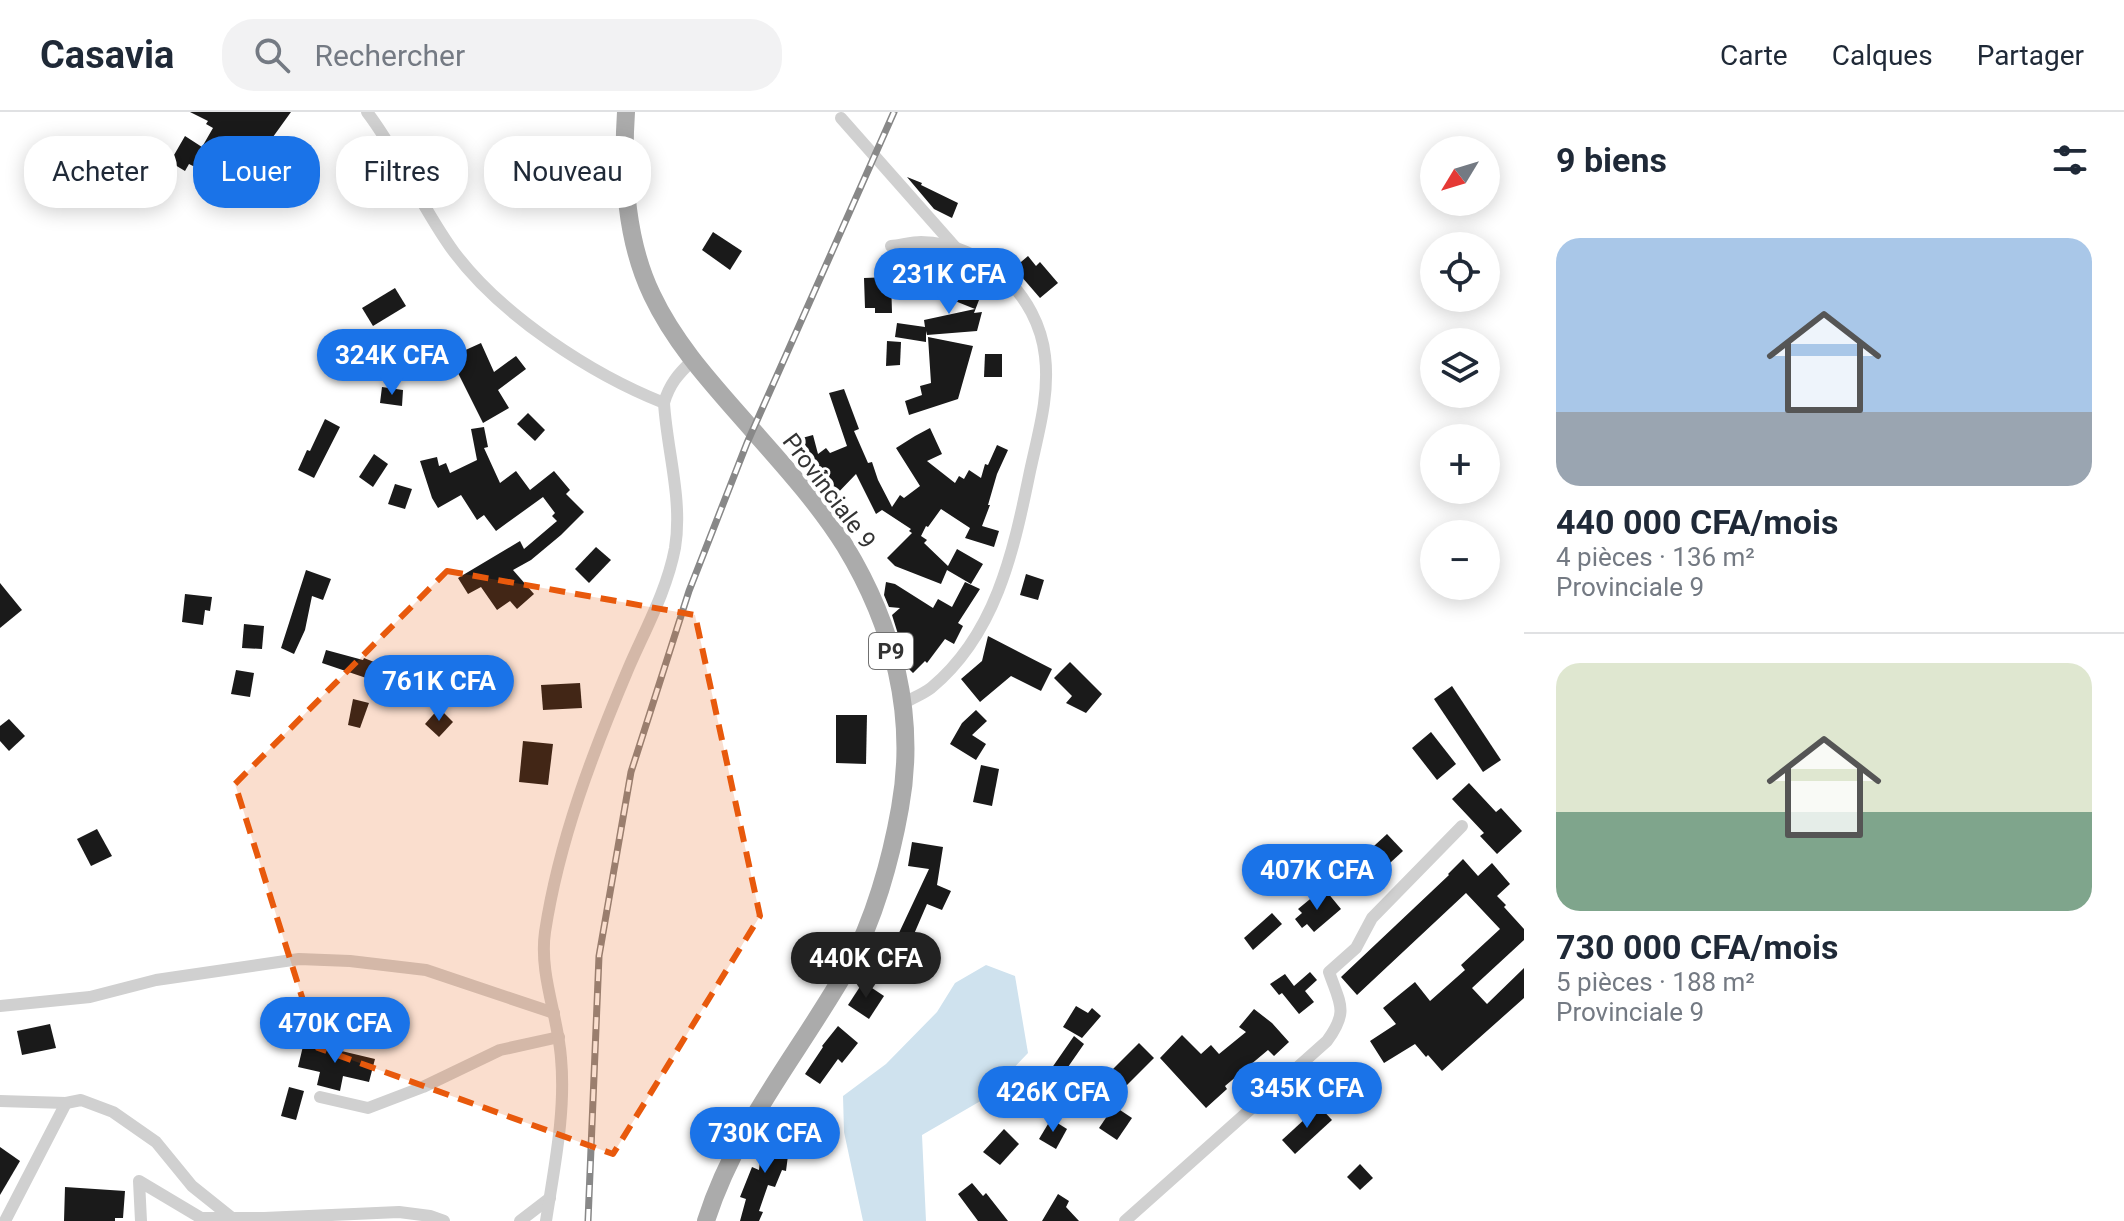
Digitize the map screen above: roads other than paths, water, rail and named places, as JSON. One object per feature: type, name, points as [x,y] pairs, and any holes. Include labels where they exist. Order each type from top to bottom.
[{"type":"main road","name":"Provinciale 9","points":[[626,112],[624,134],[631,230],[652,295],[692,361],[794,477],[843,544],[862,577],[885,630],[904,703],[906,737],[901,806],[864,934],[848,966],[756,1111],[727,1165],[706,1221]]},
{"type":"street","points":[[367,112],[454,252],[483,286],[512,312],[577,358],[636,392],[664,403]]},
{"type":"street","points":[[841,118],[955,247]]},
{"type":"street","points":[[891,246],[921,242],[955,247],[983,260],[1007,277],[1040,328],[1046,358],[1045,403],[1020,520],[1001,587],[977,636],[952,668],[928,690],[904,703]]},
{"type":"street","points":[[546,1221],[561,1100],[562,1061],[545,970],[544,948],[555,880],[585,777],[666,582],[677,530],[676,494],[664,403],[668,389],[692,361]]},
{"type":"street","points":[[1125,1221],[1327,1041],[1338,1027],[1342,1007],[1329,972],[1356,948],[1372,918],[1462,826]]},
{"type":"street","points":[[0,1006],[90,997],[156,980],[299,959],[350,961],[426,970],[554,1013]]},
{"type":"street","points":[[320,1097],[368,1108],[423,1087],[500,1050],[559,1037]]},
{"type":"street","points":[[0,1101],[66,1103],[81,1100],[113,1112],[156,1142],[192,1186],[232,1218]]},
{"type":"street","points":[[5,1221],[66,1103]]},
{"type":"street","points":[[141,1221],[139,1181],[198,1219],[399,1212],[444,1221]]},
{"type":"street","points":[[520,1221],[550,1198]]},
{"type":"water","points":[[986,965],[1015,976],[1028,1053],[984,1099],[922,1135],[926,1221],[863,1221],[844,1132],[843,1096],[886,1064],[937,1012],[955,983]]},
{"type":"railway","points":[[588,1221],[599,956],[631,772],[689,591],[747,443],[894,112]]}]
